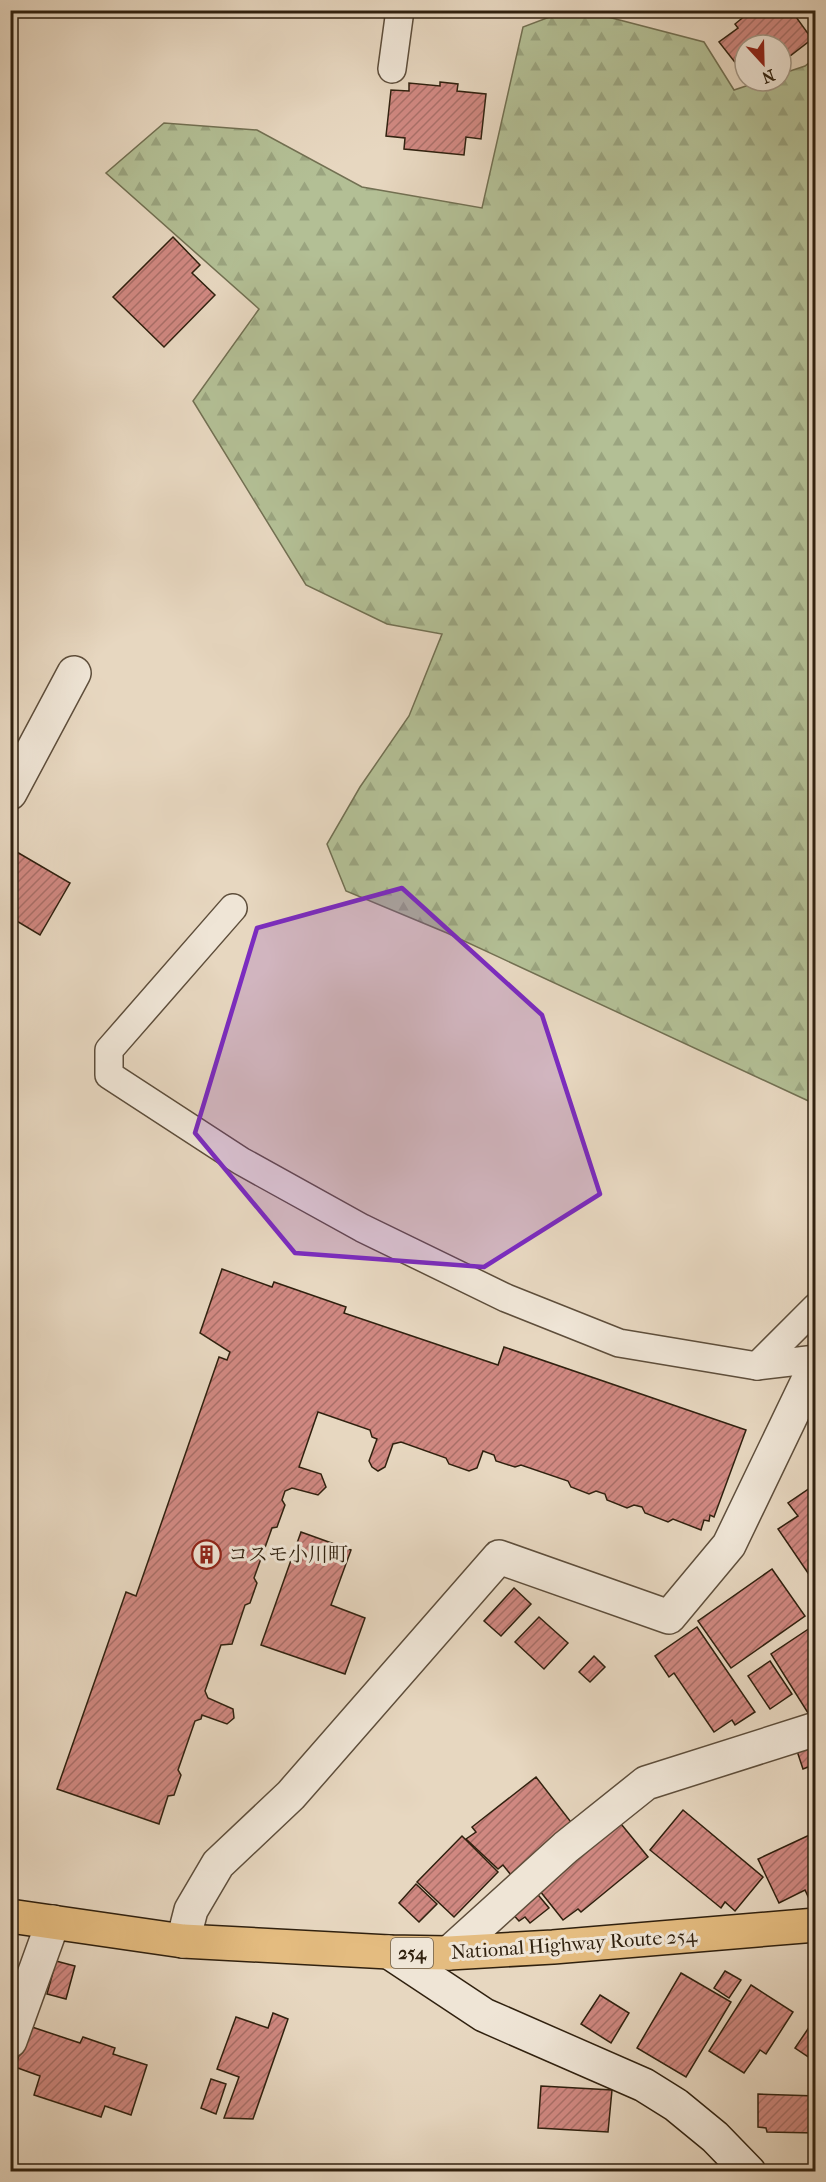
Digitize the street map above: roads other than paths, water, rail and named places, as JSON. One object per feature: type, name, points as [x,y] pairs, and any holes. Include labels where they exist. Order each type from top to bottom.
[{"type":"highway","name":"National Highway Route 254","points":[[10,1916],[183,1941],[449,1953],[816,1926]]},
{"type":"street","points":[[10,793],[74,673]]},
{"type":"street","points":[[183,1941],[191,1910],[218,1864],[291,1795],[500,1557],[669,1617],[729,1545],[816,1364]]},
{"type":"street","points":[[449,1953],[566,1847],[646,1783],[816,1729]]},
{"type":"street","points":[[10,2041],[53,1922]]},
{"type":"street","points":[[389,1952],[484,2015],[644,2085],[676,2105],[715,2137],[749,2172]]},
{"type":"lane","points":[[392,69],[400,10]]},
{"type":"lane","points":[[233,908],[109,1050],[109,1075],[241,1161],[362,1228],[506,1298],[619,1342],[757,1366],[816,1359]]},
{"type":"lane","points":[[757,1366],[816,1307]]},
{"type":"place","name":"コスモ小川町","points":[[207,1554]]}]
